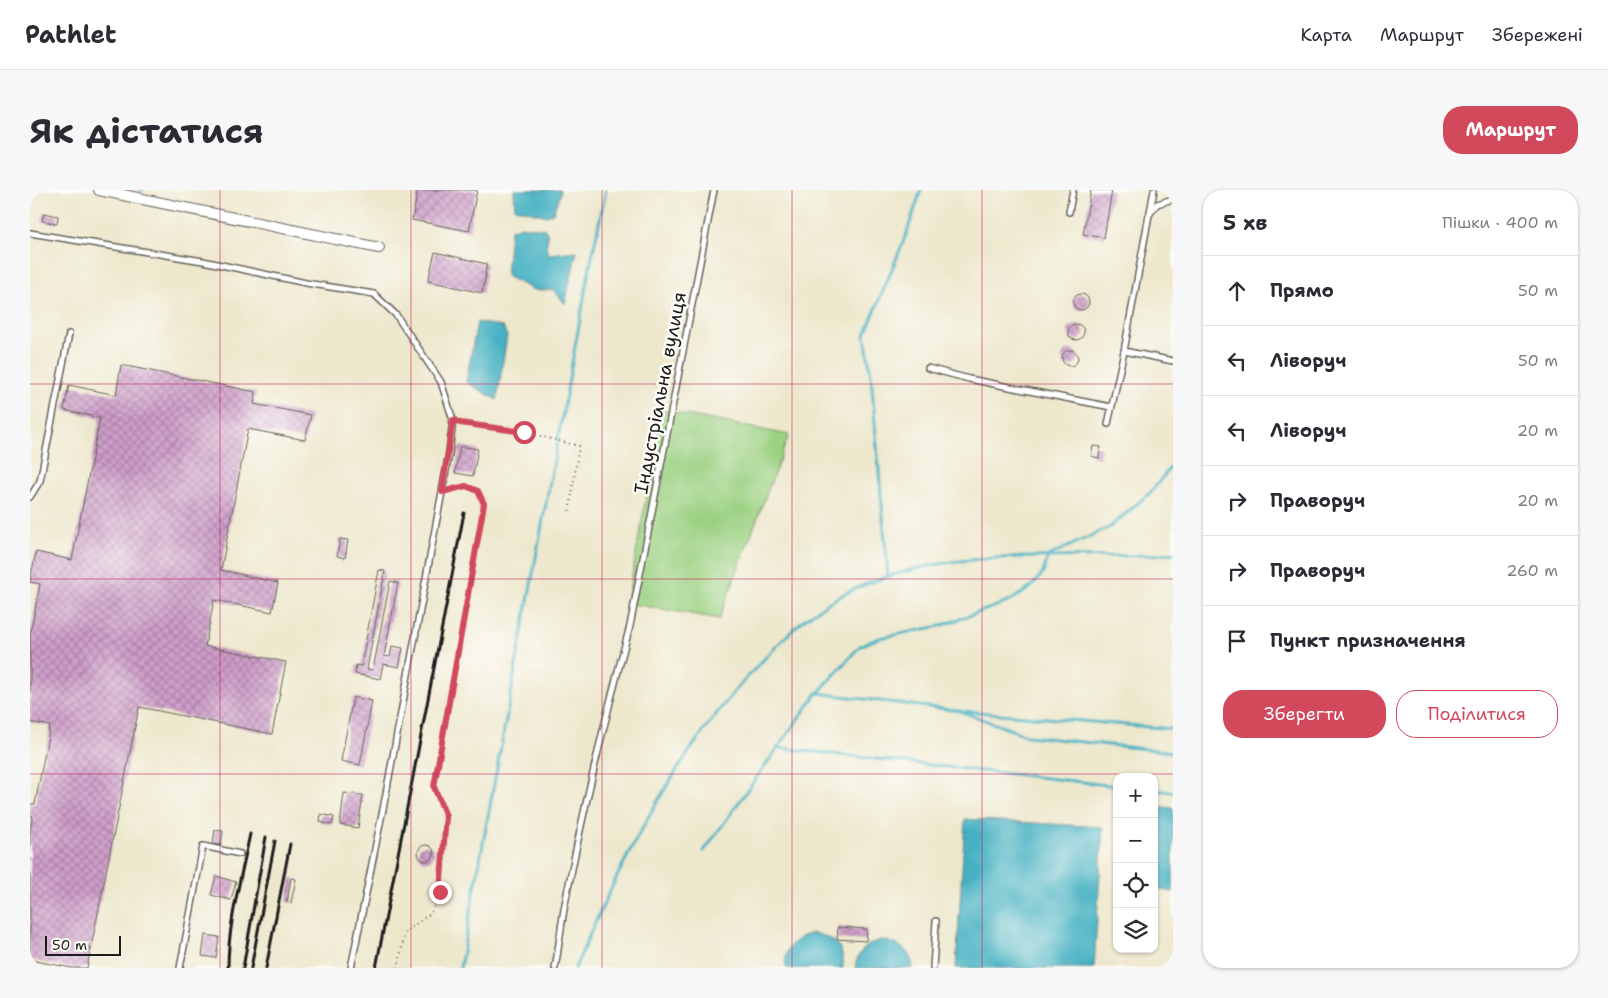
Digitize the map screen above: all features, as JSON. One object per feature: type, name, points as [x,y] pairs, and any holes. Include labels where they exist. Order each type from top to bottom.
[{"type":"street","points":[[99,190],[379,248]]},
{"type":"lane","name":"Індустріальна вулиця","points":[[555,968],[565,903],[593,774],[613,687],[630,626],[714,190]]},
{"type":"lane","points":[[1069,212],[1073,190]]},
{"type":"lane","points":[[1108,424],[1124,352],[1154,190]]},
{"type":"lane","points":[[1149,215],[1157,204],[1173,199]]},
{"type":"lane","points":[[30,233],[194,260],[306,283],[374,294],[396,315],[441,382],[453,420],[442,492],[385,799],[351,968]]},
{"type":"lane","points":[[30,497],[40,482],[69,334]]},
{"type":"lane","points":[[1124,352],[1173,361]]},
{"type":"lane","points":[[928,368],[969,379],[1111,407]]},
{"type":"lane","points":[[180,968],[202,846],[240,854]]},
{"type":"lane","points":[[933,968],[936,921]]},
{"type":"path","points":[[453,420],[460,423],[524,432],[579,446],[569,514]]},
{"type":"path","points":[[398,968],[405,932],[431,914],[440,892],[446,816],[434,787],[484,504],[478,491],[466,486],[442,492]]},
{"type":"green space","points":[[662,410],[789,435],[719,619],[627,603]]},
{"type":"water","points":[[514,190],[560,190],[554,212],[547,216],[515,208]]},
{"type":"water","points":[[521,226],[545,229],[548,236],[546,248],[549,254],[577,251],[565,304],[554,290],[534,290],[506,276],[510,230]]},
{"type":"water","points":[[477,322],[503,327],[507,336],[497,400],[466,382]]},
{"type":"water","points":[[1158,806],[1173,808],[1173,892],[1158,890]]},
{"type":"water","points":[[965,819],[1103,827],[1094,968],[956,968]]},
{"type":"water","points":[[812,933],[819,934],[836,943],[842,954],[843,968],[786,968],[788,949],[795,941]]},
{"type":"water","points":[[881,940],[903,948],[910,956],[913,968],[855,968],[860,953],[867,946]]},
{"type":"building","points":[[418,190],[477,190],[469,231],[412,220]]},
{"type":"building","points":[[1091,190],[1112,190],[1104,238],[1083,234]]},
{"type":"building","points":[[44,213],[58,216],[57,224],[42,221]]},
{"type":"building","points":[[435,252],[487,264],[482,293],[428,281]]},
{"type":"building","points":[[1081,294],[1089,302],[1081,310],[1073,302]]},
{"type":"building","points":[[1076,324],[1084,332],[1076,340],[1068,332]]},
{"type":"building","points":[[1070,350],[1078,358],[1070,366],[1062,358]]},
{"type":"building","points":[[121,365],[256,392],[254,404],[311,415],[305,440],[248,429],[221,570],[278,583],[272,612],[214,600],[205,646],[286,662],[272,734],[139,707],[87,968],[72,968],[30,960],[30,829],[33,816],[30,816],[30,804],[35,804],[50,726],[30,722],[30,635],[40,584],[30,582],[30,580],[36,552],[72,560],[100,418],[64,410],[69,385],[116,395]]},
{"type":"building","points":[[460,446],[478,449],[473,476],[455,473]]},
{"type":"building","points":[[1093,446],[1101,447],[1099,458],[1091,456]]},
{"type":"building","points":[[340,539],[348,540],[345,558],[337,556]]},
{"type":"building","points":[[379,570],[385,571],[367,669],[373,670],[390,581],[398,583],[384,656],[390,657],[392,646],[403,648],[399,667],[383,664],[380,679],[355,674],[356,665],[361,666]]},
{"type":"building","points":[[353,697],[372,701],[360,765],[341,761]]},
{"type":"building","points":[[344,793],[363,795],[358,828],[340,825]]},
{"type":"building","points":[[321,814],[334,817],[332,825],[320,822]]},
{"type":"building","points":[[215,830],[223,831],[221,845],[213,844]]},
{"type":"building","points":[[426,845],[432,847],[434,853],[432,859],[426,861],[420,859],[418,853],[420,847]]},
{"type":"building","points":[[216,876],[236,882],[231,900],[211,895]]},
{"type":"building","points":[[291,878],[296,879],[291,903],[287,902]]},
{"type":"building","points":[[838,927],[867,929],[866,941],[837,939]]},
{"type":"building","points":[[205,935],[219,937],[216,958],[202,956]]},
{"type":"waterway","points":[[460,968],[589,271],[606,190]]},
{"type":"waterway","points":[[888,576],[871,376],[865,335],[906,235],[921,190]]},
{"type":"waterway","points":[[818,693],[860,646],[879,638],[940,626],[1008,602],[1030,588],[1043,573],[1048,556],[1110,527],[1150,493],[1173,464]]},
{"type":"waterway","points":[[575,968],[613,884],[657,802],[682,762],[738,688],[790,632],[813,613],[845,594],[879,579],[934,565],[979,559],[1173,553]]},
{"type":"waterway","points":[[704,851],[817,693],[960,711],[1028,736],[1173,752]]},
{"type":"waterway","points":[[966,711],[1173,729]]},
{"type":"waterway","points":[[779,748],[1113,786]]},
{"type":"waterway","points":[[1158,790],[1173,792]]},
{"type":"railway","points":[[376,968],[464,513]]},
{"type":"railway","points":[[228,968],[230,934],[250,834]]},
{"type":"railway","points":[[243,968],[266,837]]},
{"type":"railway","points":[[251,968],[275,841]]},
{"type":"railway","points":[[266,968],[290,844]]},
{"type":"route","points":[[440,892],[446,816],[434,787],[484,504],[478,491],[466,486],[442,492],[453,420],[460,423],[524,432]]}]
